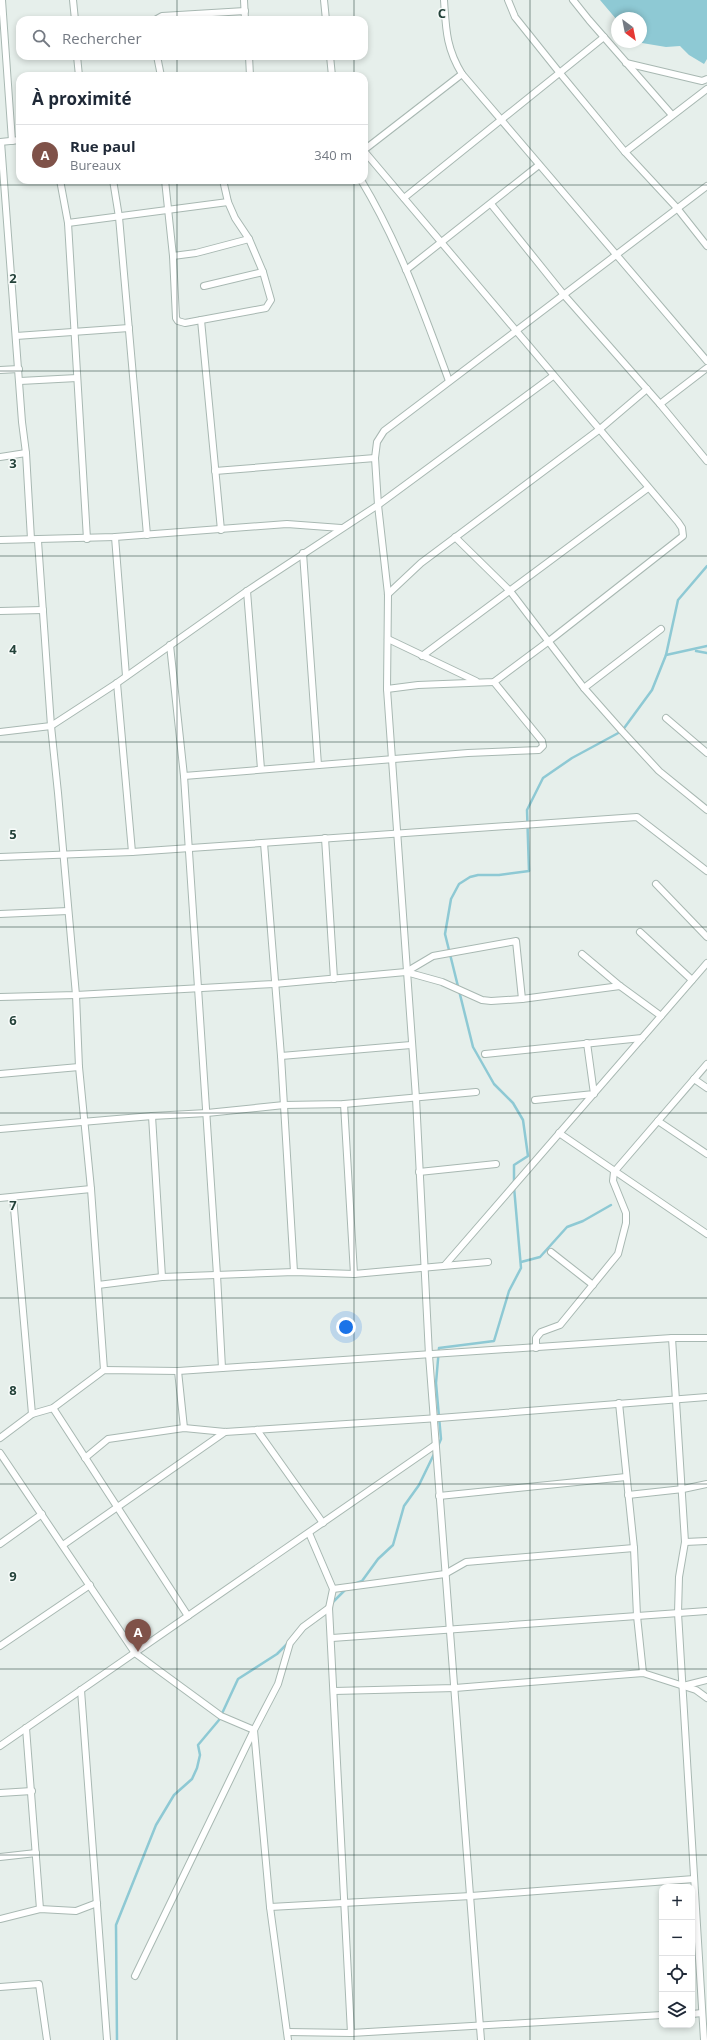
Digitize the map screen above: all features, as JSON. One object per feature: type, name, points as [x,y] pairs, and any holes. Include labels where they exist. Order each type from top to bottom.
[{"type":"street","points":[[2,0],[12,141]]},
{"type":"street","points":[[73,0],[75,16]]},
{"type":"street","points":[[244,0],[245,16]]},
{"type":"street","points":[[324,0],[326,16]]},
{"type":"street","points":[[444,0],[448,47],[452,59],[462,74],[707,361]]},
{"type":"street","points":[[508,0],[515,17],[559,72],[625,152],[677,208],[707,246]]},
{"type":"street","points":[[573,0],[672,115]]},
{"type":"street","points":[[162,16],[244,11]]},
{"type":"street","points":[[404,198],[604,37]]},
{"type":"street","points":[[77,60],[79,72]]},
{"type":"street","points":[[158,60],[160,72]]},
{"type":"street","points":[[248,60],[250,72]]},
{"type":"street","points":[[330,60],[332,72]]},
{"type":"street","points":[[626,63],[702,81],[707,79]]},
{"type":"street","points":[[368,147],[462,74]]},
{"type":"street","points":[[0,81],[7,80]]},
{"type":"street","points":[[625,152],[707,89]]},
{"type":"street","points":[[16,140],[1,142],[26,453],[34,540],[43,610],[51,726],[76,995],[84,1122],[91,1189],[104,1370]]},
{"type":"street","points":[[368,155],[515,331],[678,522],[682,528],[683,536],[494,682],[478,681],[418,685],[387,689]]},
{"type":"street","points":[[406,270],[539,165]]},
{"type":"street","points":[[61,184],[68,223],[73,334],[87,539]]},
{"type":"street","points":[[114,184],[119,217],[147,535]]},
{"type":"street","points":[[165,184],[173,256],[176,318],[178,321],[185,322],[269,307],[271,300],[263,272],[250,239],[235,218],[228,202],[224,184]]},
{"type":"street","points":[[363,184],[385,222],[406,270],[449,381]]},
{"type":"street","points":[[481,2040],[455,1688],[433,1419],[416,1098],[411,1045],[393,759],[387,689],[388,594],[378,505],[375,458],[377,442],[384,431],[707,186]]},
{"type":"street","points":[[68,223],[228,202]]},
{"type":"street","points":[[491,204],[564,294],[660,404],[707,461]]},
{"type":"street","points":[[173,256],[196,253],[250,239]]},
{"type":"street","points":[[204,286],[263,272]]},
{"type":"street","points":[[201,320],[221,530]]},
{"type":"street","points":[[16,336],[73,334],[129,328]]},
{"type":"street","points":[[660,404],[707,368]]},
{"type":"street","points":[[0,370],[19,369]]},
{"type":"street","points":[[0,732],[51,726],[117,683],[303,553],[378,505],[553,376]]},
{"type":"street","points":[[20,381],[77,378]]},
{"type":"street","points":[[388,594],[421,563],[600,429],[647,389]]},
{"type":"street","points":[[0,457],[26,453]]},
{"type":"street","points":[[215,470],[375,458]]},
{"type":"street","points":[[422,656],[648,488]]},
{"type":"street","points":[[0,540],[87,539],[297,524],[341,528]]},
{"type":"street","points":[[115,537],[126,676]]},
{"type":"street","points":[[455,537],[510,591],[584,688],[659,771],[707,810]]},
{"type":"street","points":[[303,553],[318,765]]},
{"type":"street","points":[[247,591],[261,769]]},
{"type":"street","points":[[0,611],[43,610]]},
{"type":"street","points":[[584,688],[661,629]]},
{"type":"street","points":[[388,639],[478,681]]},
{"type":"street","points":[[170,645],[184,776],[207,1113],[222,1368]]},
{"type":"street","points":[[184,776],[468,752],[539,750],[542,746],[542,741],[494,682]]},
{"type":"street","points":[[117,683],[132,852]]},
{"type":"street","points":[[666,718],[707,753]]},
{"type":"street","points":[[0,857],[132,852],[637,817],[707,871]]},
{"type":"street","points":[[324,838],[334,979]]},
{"type":"street","points":[[264,843],[274,984],[281,1056],[294,1272]]},
{"type":"street","points":[[656,884],[707,937]]},
{"type":"street","points":[[0,914],[68,911]]},
{"type":"street","points":[[640,932],[692,980]]},
{"type":"street","points":[[406,972],[433,956],[516,942],[522,999]]},
{"type":"street","points":[[582,954],[620,986],[661,1016]]},
{"type":"street","points":[[445,1265],[707,963]]},
{"type":"street","points":[[0,997],[76,995],[274,984],[406,972],[442,982],[482,1000],[491,1001],[522,999],[620,986]]},
{"type":"street","points":[[485,1054],[642,1038]]},
{"type":"street","points":[[587,1043],[594,1094]]},
{"type":"street","points":[[281,1056],[411,1045]]},
{"type":"street","points":[[536,1348],[536,1338],[541,1332],[560,1325],[618,1254],[626,1222],[623,1202],[613,1180],[614,1172],[707,1064]]},
{"type":"street","points":[[0,1074],[80,1067]]},
{"type":"street","points":[[694,1079],[707,1088]]},
{"type":"street","points":[[0,1129],[152,1116],[207,1113],[284,1105],[344,1104],[476,1092]]},
{"type":"street","points":[[535,1100],[594,1094]]},
{"type":"street","points":[[344,1104],[354,1274]]},
{"type":"street","points":[[152,1116],[162,1277]]},
{"type":"street","points":[[658,1122],[707,1154]]},
{"type":"street","points":[[559,1134],[707,1234]]},
{"type":"street","points":[[419,1172],[496,1164]]},
{"type":"street","points":[[0,1198],[91,1189]]},
{"type":"street","points":[[13,1197],[32,1414]]},
{"type":"street","points":[[551,1252],[593,1285]]},
{"type":"street","points":[[98,1285],[162,1277],[294,1272],[354,1274],[424,1269],[445,1265],[488,1262]]},
{"type":"street","points":[[0,1438],[32,1414],[53,1408],[104,1370],[178,1371],[672,1338],[707,1338]]},
{"type":"street","points":[[672,1338],[683,1489],[685,1542],[679,1577],[678,1613],[704,2040]]},
{"type":"street","points":[[178,1371],[184,1428]]},
{"type":"street","points":[[85,1458],[108,1439],[184,1428],[225,1432],[433,1419],[707,1396]]},
{"type":"street","points":[[619,1403],[634,1548],[637,1616],[643,1674]]},
{"type":"street","points":[[53,1408],[188,1616]]},
{"type":"street","points":[[257,1430],[323,1522]]},
{"type":"street","points":[[63,1545],[225,1432]]},
{"type":"street","points":[[0,1746],[435,1445]]},
{"type":"street","points":[[0,1453],[135,1653],[221,1716],[254,1730]]},
{"type":"street","points":[[439,1496],[626,1477]]},
{"type":"street","points":[[628,1495],[683,1489],[707,1484]]},
{"type":"street","points":[[0,1544],[42,1514]]},
{"type":"street","points":[[309,1533],[333,1589],[330,1608],[351,2033]]},
{"type":"street","points":[[685,1542],[707,1541]]},
{"type":"street","points":[[333,1589],[445,1574],[466,1562],[634,1548]]},
{"type":"street","points":[[0,1646],[90,1585]]},
{"type":"street","points":[[135,1976],[254,1730],[278,1684],[290,1643],[303,1627],[330,1608]]},
{"type":"street","points":[[332,1638],[707,1611]]},
{"type":"street","points":[[334,1691],[455,1688],[643,1674],[696,1690],[707,1698]]},
{"type":"street","points":[[682,1686],[707,1680]]},
{"type":"street","points":[[81,1690],[107,2040]]},
{"type":"street","points":[[26,1728],[40,1909]]},
{"type":"street","points":[[254,1730],[270,1907],[288,2040]]},
{"type":"street","points":[[0,1793],[32,1791]]},
{"type":"street","points":[[0,1857],[36,1853]]},
{"type":"street","points":[[270,1907],[470,1896],[694,1879]]},
{"type":"street","points":[[0,1919],[40,1909],[76,1911],[97,1903]]},
{"type":"street","points":[[0,1987],[39,1984],[47,2040]]},
{"type":"street","points":[[695,2014],[702,2013]]},
{"type":"street","points":[[288,2032],[351,2033],[659,2015]]},
{"type":"water","points":[[600,0],[707,0],[707,59],[704,64],[689,55],[680,46],[666,47],[647,44],[647,12],[611,13]]},
{"type":"waterway","points":[[666,655],[678,600],[707,566]]},
{"type":"waterway","points":[[514,1182],[514,1165],[528,1156],[523,1120],[513,1103],[494,1084],[473,1047],[445,934],[451,899],[459,884],[470,877],[529,871],[527,810],[543,778],[572,758],[622,731],[652,690],[666,655],[707,646]]},
{"type":"waterway","points":[[696,651],[707,653]]},
{"type":"waterway","points":[[438,1446],[441,1439],[436,1383],[439,1348],[494,1341],[509,1291],[521,1268],[514,1187]]},
{"type":"waterway","points":[[521,1262],[540,1257],[567,1227],[583,1221],[611,1205]]},
{"type":"waterway","points":[[354,1584],[362,1581],[378,1559],[393,1545],[404,1506],[419,1485],[435,1452]]},
{"type":"waterway","points":[[332,1603],[347,1588]]},
{"type":"waterway","points":[[117,2040],[116,1925],[156,1825],[174,1795],[192,1779],[197,1768],[200,1755],[198,1745],[219,1720],[238,1679],[277,1654],[287,1644]]},
{"type":"place","name":"Rue paul","points":[[138,1652]]}]
